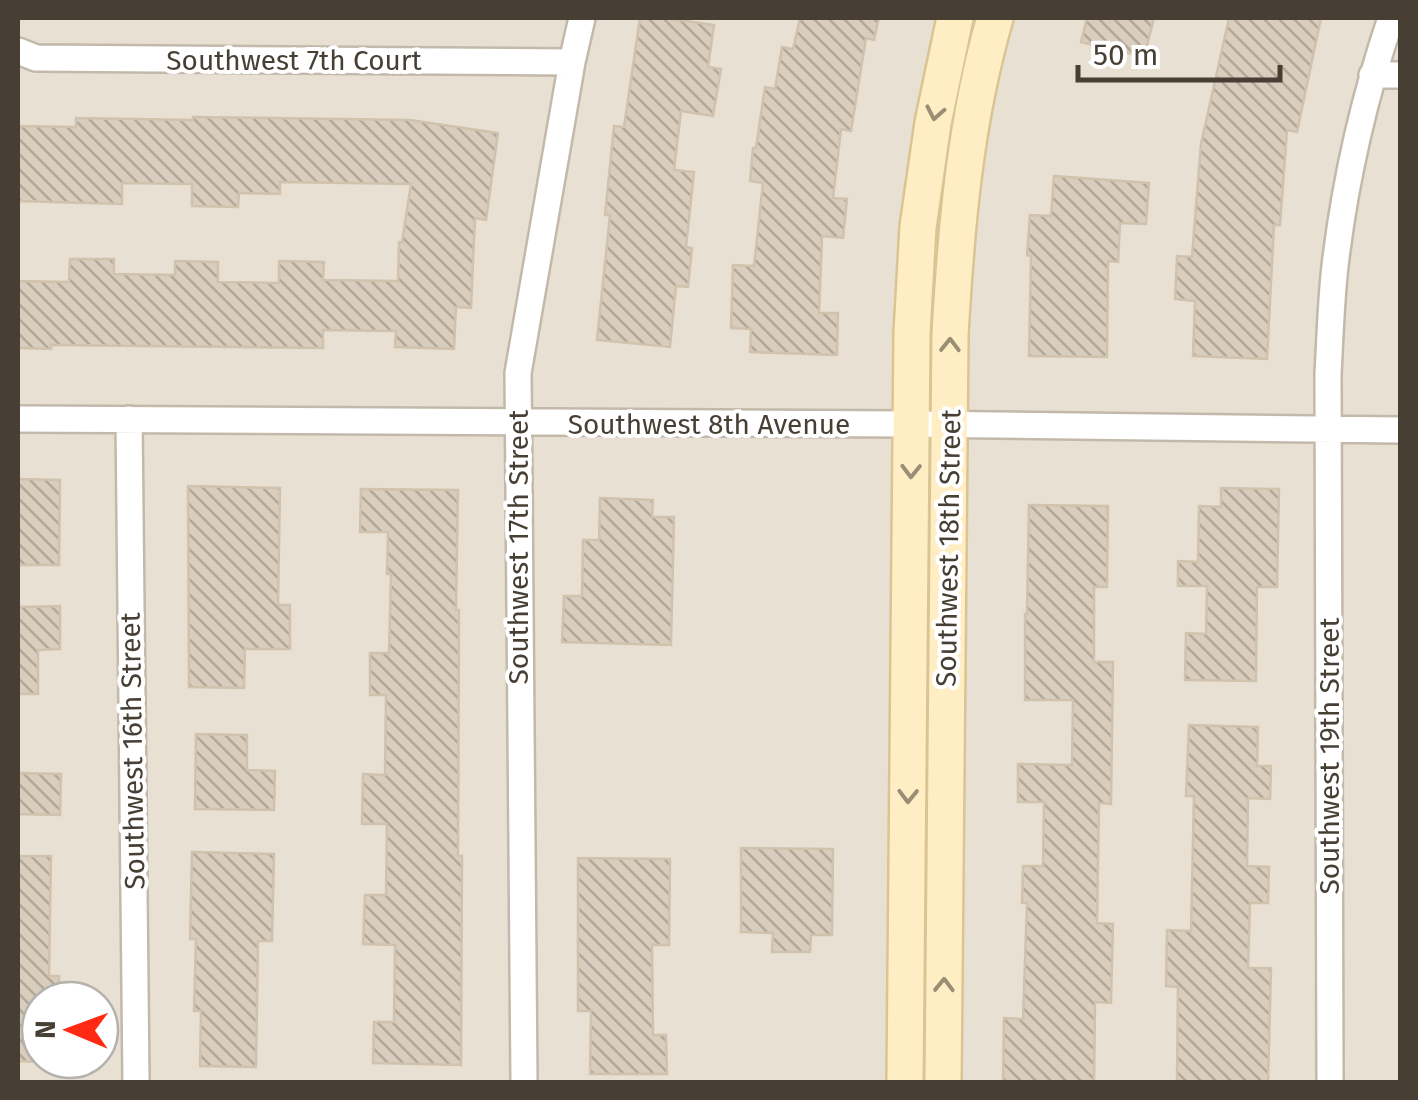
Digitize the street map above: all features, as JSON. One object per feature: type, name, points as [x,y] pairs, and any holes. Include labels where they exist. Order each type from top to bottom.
[{"type":"main road","name":"Southwest 18th Street","points":[[905,1082],[912,333],[918,228],[933,123],[955,18]]},
{"type":"main road","name":"Southwest 18th Street","points":[[943,1082],[950,334],[956,231],[970,130],[995,18]]},
{"type":"street","name":"Southwest 17th Street","points":[[524,1082],[518,373],[582,18]]},
{"type":"street","name":"Southwest 19th Street","points":[[1330,1082],[1328,374],[1335,267],[1350,170],[1372,74],[1390,18]]},
{"type":"street","name":"Southwest 7th Court","points":[[18,51],[36,58],[572,62]]},
{"type":"street","points":[[1372,74],[1400,75]]},
{"type":"street","name":"Southwest 8th Avenue","points":[[18,418],[1400,430]]},
{"type":"street","name":"Southwest 16th Street","points":[[129,419],[136,1082]]},
{"type":"shaded area","points":[[18,18],[1400,18],[1400,1082],[18,1082]]},
{"type":"building","points":[[640,18],[714,25],[708,67],[721,69],[713,116],[681,111],[674,170],[694,172],[686,247],[692,248],[688,287],[676,286],[670,347],[597,340],[610,215],[605,215],[614,126],[624,127]]},
{"type":"building","points":[[800,18],[879,18],[874,40],[866,38],[851,131],[841,129],[833,198],[847,199],[843,238],[822,236],[819,313],[838,313],[837,355],[750,352],[751,329],[731,328],[733,265],[754,266],[763,183],[750,181],[765,87],[775,89],[782,47],[793,49]]},
{"type":"building","points":[[1087,18],[1154,18],[1144,57],[1081,42]]},
{"type":"building","points":[[1229,18],[1321,18],[1297,132],[1287,130],[1280,225],[1274,225],[1267,359],[1193,356],[1195,301],[1175,299],[1177,256],[1192,257],[1201,144]]},
{"type":"building","points":[[76,118],[410,120],[498,133],[486,220],[475,218],[471,308],[456,307],[454,349],[395,347],[396,331],[323,330],[323,348],[51,345],[51,349],[18,348],[18,281],[69,282],[70,259],[114,259],[114,274],[175,275],[175,261],[218,262],[218,282],[279,283],[279,261],[324,262],[323,280],[398,281],[399,242],[411,184],[280,182],[280,194],[239,193],[238,207],[192,206],[192,184],[122,183],[122,204],[18,201],[18,126],[76,127]]},
{"type":"building","points":[[1054,176],[1149,183],[1146,224],[1120,223],[1118,262],[1108,261],[1107,357],[1029,356],[1030,215],[1051,216]]},
{"type":"building","points":[[18,479],[60,480],[59,565],[18,565]]},
{"type":"building","points":[[188,486],[280,488],[278,605],[290,605],[290,649],[245,649],[244,688],[189,687]]},
{"type":"building","points":[[1221,488],[1279,489],[1277,587],[1257,587],[1256,681],[1185,680],[1186,633],[1206,634],[1207,586],[1178,586],[1178,561],[1198,562],[1199,506],[1221,507]]},
{"type":"building","points":[[361,489],[458,490],[461,1065],[373,1063],[374,1022],[394,1022],[395,945],[363,944],[365,895],[386,895],[387,824],[362,824],[363,774],[385,775],[386,695],[370,695],[370,653],[389,653],[391,574],[387,574],[388,532],[360,532]]},
{"type":"building","points":[[600,498],[653,500],[652,517],[674,517],[671,645],[562,642],[564,596],[582,596],[583,540],[599,540]]},
{"type":"building","points":[[1029,505],[1108,506],[1107,587],[1094,587],[1094,662],[1113,662],[1111,804],[1099,803],[1097,923],[1113,924],[1111,1003],[1095,1002],[1094,1082],[1003,1082],[1004,1018],[1023,1019],[1027,903],[1022,903],[1023,866],[1043,866],[1044,802],[1018,802],[1018,764],[1072,765],[1073,700],[1025,700]]},
{"type":"building","points":[[60,606],[60,649],[38,650],[38,694],[18,694],[18,607]]},
{"type":"building","points":[[1189,725],[1258,727],[1257,766],[1271,766],[1270,799],[1248,798],[1247,866],[1269,867],[1268,903],[1250,903],[1248,968],[1271,968],[1268,1082],[1177,1081],[1178,987],[1166,986],[1167,930],[1191,931],[1194,796],[1186,796]]},
{"type":"building","points":[[196,734],[247,735],[247,770],[275,771],[274,810],[195,809]]},
{"type":"building","points":[[18,773],[61,774],[60,815],[18,814]]},
{"type":"building","points":[[741,848],[833,849],[832,935],[811,935],[810,952],[772,952],[773,933],[741,932]]},
{"type":"building","points":[[192,852],[274,854],[272,941],[258,941],[256,1067],[200,1066],[201,1011],[194,1011],[196,939],[190,939]]},
{"type":"building","points":[[18,856],[51,856],[49,976],[59,976],[59,980],[20,980],[18,1061]]},
{"type":"building","points":[[578,858],[670,859],[669,945],[652,945],[653,1035],[666,1035],[667,1074],[590,1074],[591,1011],[578,1011]]}]
